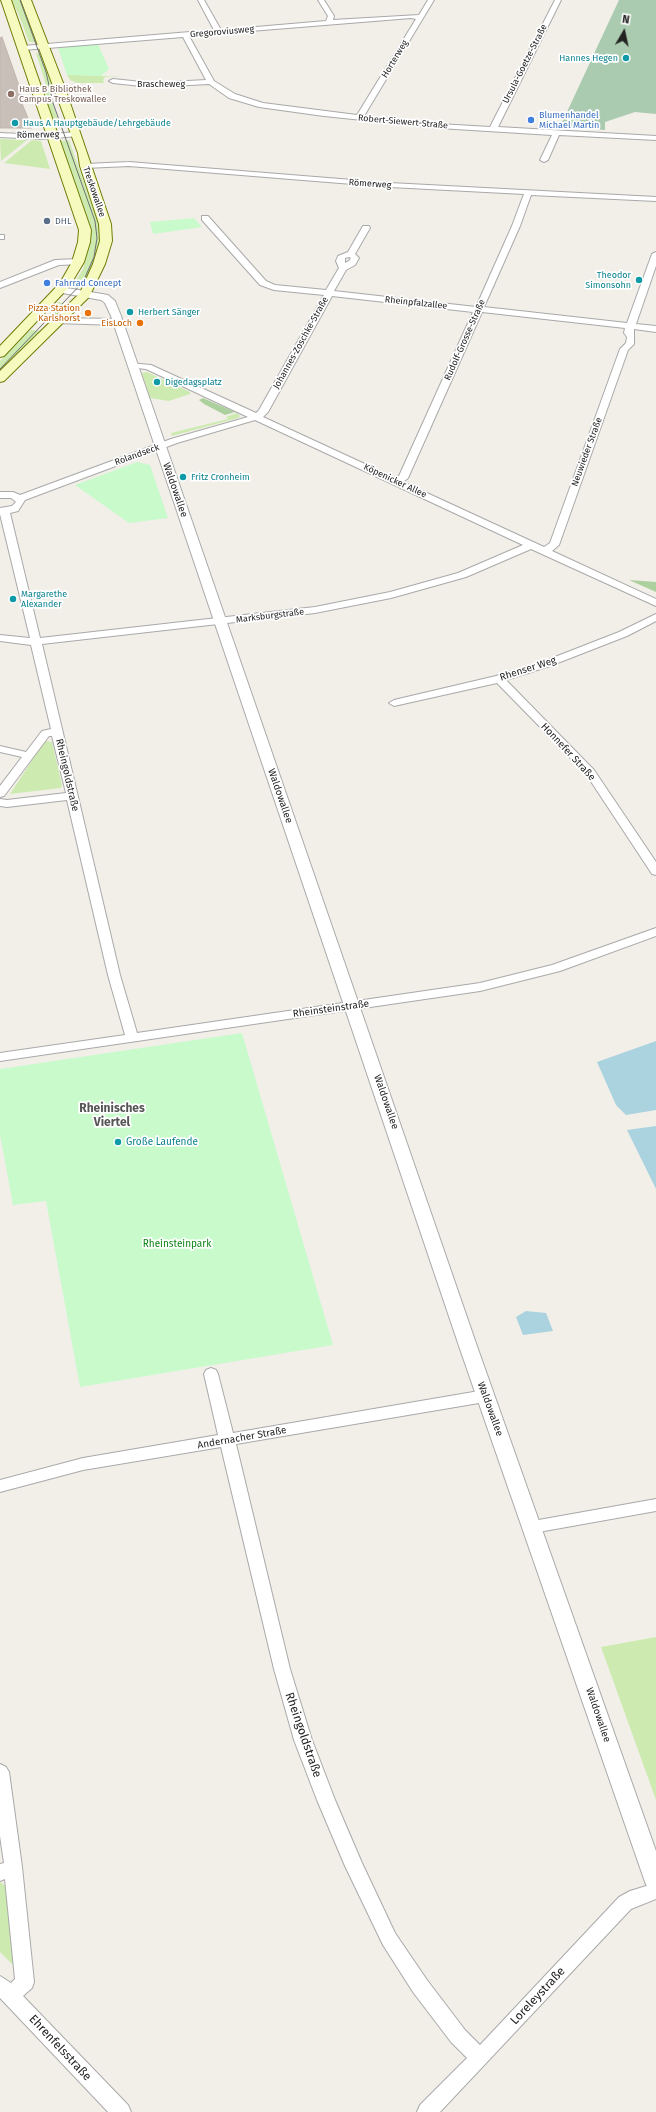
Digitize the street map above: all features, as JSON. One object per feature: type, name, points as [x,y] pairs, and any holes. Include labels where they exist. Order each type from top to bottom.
[{"type":"main road","name":"Treskowallee","points":[[0,353],[61,290],[78,262],[84,242],[84,230],[54,136],[6,0]]},
{"type":"main road","name":"Treskowallee","points":[[0,378],[85,294],[100,264],[106,236],[101,212],[76,134],[26,0]]},
{"type":"street","points":[[201,0],[219,32]]},
{"type":"street","points":[[321,0],[331,16],[330,23]]},
{"type":"street","name":"Horterweg","points":[[359,118],[431,0]]},
{"type":"street","name":"Ursula-Goetze-Straße","points":[[493,129],[558,0]]},
{"type":"street","name":"Gregoroviusweg","points":[[23,48],[411,16],[420,17]]},
{"type":"street","name":"Robert-Siewert-Straße","points":[[185,35],[210,82],[220,90],[232,96],[256,104],[359,118],[493,129],[656,138]]},
{"type":"street","name":"Brascheweg","points":[[113,81],[126,84],[158,85],[210,82]]},
{"type":"street","points":[[544,160],[557,132]]},
{"type":"street","name":"Römerweg","points":[[0,135],[54,136],[76,134]]},
{"type":"street","name":"Römerweg","points":[[85,166],[129,164],[367,184],[656,199]]},
{"type":"street","name":"Rudolf-Grosse-Straße","points":[[396,482],[403,478],[516,226],[528,193]]},
{"type":"street","name":"Rheinpfalzallee","points":[[205,218],[267,286],[630,329],[656,329]]},
{"type":"street","name":"Johannes-Zoschke-Straße","points":[[258,418],[263,412],[343,268],[352,263],[355,258],[351,254],[366,228]]},
{"type":"street","name":"Neuwieder Straße","points":[[544,551],[554,545],[624,349],[630,344],[630,329],[656,254]]},
{"type":"street","points":[[0,284],[58,262],[78,262]]},
{"type":"street","name":"Waldowallee","points":[[61,290],[104,297],[110,301],[118,322],[485,1396],[533,1527],[656,1882]]},
{"type":"street","points":[[58,321],[118,322]]},
{"type":"street","name":"Köpenicker Allee","points":[[132,365],[145,365],[656,603]]},
{"type":"street","name":"Rolandseck","points":[[3,511],[18,507],[21,501],[19,499],[174,441],[258,418]]},
{"type":"street","points":[[0,495],[13,496],[19,499]]},
{"type":"street","name":"Rheingoldstraße","points":[[3,511],[114,975],[132,1038]]},
{"type":"street","name":"Marksburgstraße","points":[[0,638],[35,642],[315,610],[391,595],[462,575],[532,545]]},
{"type":"street","name":"Rhenser Weg","points":[[394,703],[499,679],[590,648],[656,617]]},
{"type":"street","name":"Honnefer Straße","points":[[499,679],[590,772],[656,871]]},
{"type":"street","points":[[0,794],[46,733],[57,732]]},
{"type":"street","points":[[0,749],[30,756]]},
{"type":"street","points":[[0,802],[7,804],[72,796]]},
{"type":"street","name":"Rheinsteinstraße","points":[[0,1057],[480,987],[556,968],[656,932]]},
{"type":"street","name":"Rheingoldstraße","points":[[211,1374],[282,1669],[303,1740],[326,1800],[354,1866],[389,1939],[420,1986],[458,2036],[480,2058]]},
{"type":"street","name":"Andernacher Straße","points":[[0,1486],[84,1464],[485,1396]]},
{"type":"street","points":[[533,1527],[656,1505]]},
{"type":"street","points":[[0,1772],[7,1870],[26,1982],[5,1990]]},
{"type":"street","name":"Loreleystraße","points":[[427,2112],[480,2058],[625,1903],[636,1897],[656,1891]]},
{"type":"street","name":"Ehrenfelsstraße","points":[[5,1990],[120,2112]]},
{"type":"green space","points":[[11,0],[21,0],[37,42],[29,42],[18,13]]},
{"type":"green space","points":[[619,0],[656,0],[656,114],[635,112],[605,122],[605,130],[560,127]]},
{"type":"green space","points":[[98,44],[109,69],[101,76],[67,75],[58,48]]},
{"type":"green space","points":[[36,53],[42,54],[55,87],[47,88]]},
{"type":"green space","points":[[67,75],[122,77],[105,77],[103,80],[104,83],[77,83],[70,80]]},
{"type":"green space","points":[[49,91],[61,128],[55,127],[41,92]]},
{"type":"green space","points":[[0,139],[27,140],[1,161]]},
{"type":"green space","points":[[32,140],[41,141],[50,169],[4,163]]},
{"type":"green space","points":[[69,140],[99,225],[100,241],[97,257],[81,288],[72,287],[83,269],[89,242],[87,219],[60,141]]},
{"type":"green space","points":[[194,218],[202,227],[153,234],[150,222]]},
{"type":"green space","points":[[57,302],[69,304],[56,316],[48,311]]},
{"type":"green space","points":[[31,330],[40,331],[0,371],[0,361]]},
{"type":"green space","name":"Digedagsplatz","points":[[147,372],[190,392],[190,394],[169,401],[150,398],[142,373]]},
{"type":"green space","points":[[203,398],[235,412],[225,415],[199,400]]},
{"type":"green space","points":[[237,413],[240,416],[238,418],[172,436],[171,433],[228,419],[226,417]]},
{"type":"green space","points":[[137,462],[150,465],[168,518],[129,523],[75,485]]},
{"type":"green space","points":[[629,580],[656,582],[656,592]]},
{"type":"green space","points":[[44,742],[52,742],[62,785],[61,788],[10,794]]},
{"type":"green space","name":"Rheinsteinpark","points":[[242,1033],[333,1345],[80,1387],[46,1201],[13,1205],[0,1135],[0,1069]]},
{"type":"green space","points":[[656,1637],[656,1800],[601,1647]]},
{"type":"green space","points":[[0,1882],[6,1886],[16,1968],[0,1952]]},
{"type":"water","points":[[656,1041],[656,1110],[626,1115],[616,1105],[597,1062]]},
{"type":"water","points":[[656,1126],[656,1189],[627,1130]]},
{"type":"water","points":[[526,1311],[546,1313],[553,1331],[523,1335],[516,1317]]},
{"type":"building","points":[[2,37],[24,100],[21,101],[32,128],[0,128],[0,38]]},
{"type":"tram line","points":[[0,369],[83,282],[94,257],[97,238],[95,221],[53,103],[46,72],[20,0]]},
{"type":"place","name":"Hannes Hegen","points":[[626,58]]},
{"type":"place","name":"Haus B Bibliothek Campus Treskowallee","points":[[11,94]]},
{"type":"place","name":"Blumenhandel Michael Martin","points":[[531,120]]},
{"type":"place","name":"Haus A Hauptgebäude/Lehrgebäude","points":[[15,123]]},
{"type":"place","name":"DHL","points":[[47,221]]},
{"type":"place","name":"Theodor Simonsohn","points":[[639,280]]},
{"type":"place","name":"Fahrrad Concept","points":[[47,283]]},
{"type":"place","name":"Herbert Sänger","points":[[130,312]]},
{"type":"place","name":"Pizza Station Karlshorst","points":[[88,313]]},
{"type":"place","name":"EisLoch","points":[[140,323]]},
{"type":"place","name":"Digedagsplatz","points":[[157,382]]},
{"type":"place","name":"Fritz Cronheim","points":[[183,477]]},
{"type":"place","name":"Margarethe Alexander","points":[[13,599]]},
{"type":"place","name":"Große Laufende","points":[[118,1142]]},
{"type":"district","name":"Rheinisches Viertel","points":[[112,1116]]}]
